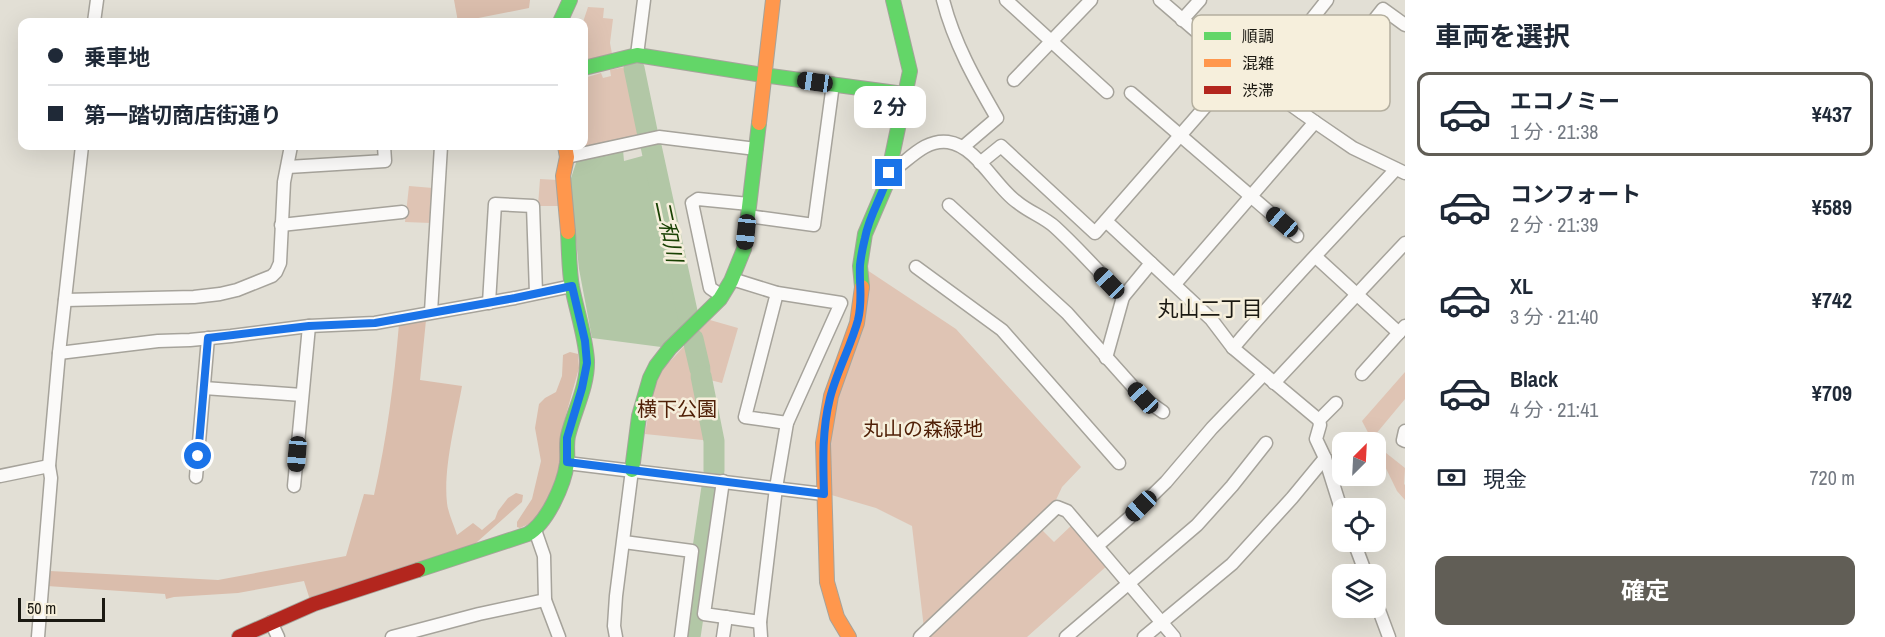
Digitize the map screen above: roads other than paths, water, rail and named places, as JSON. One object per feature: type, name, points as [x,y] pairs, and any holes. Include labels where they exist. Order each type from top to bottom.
[{"type":"street","points":[[94,18],[96,0]]},
{"type":"street","points":[[562,18],[570,0]]},
{"type":"street","points":[[637,55],[644,0]]},
{"type":"street","points":[[616,637],[614,612],[644,391],[660,359],[722,296],[732,279],[744,249],[773,0]]},
{"type":"street","points":[[849,637],[837,616],[826,582],[823,443],[831,396],[857,323],[862,291],[860,266],[865,234],[886,186],[910,71],[893,0]]},
{"type":"street","points":[[943,0],[960,50],[997,118],[963,147]]},
{"type":"street","points":[[1006,0],[1107,92]]},
{"type":"street","points":[[1014,80],[1091,0]]},
{"type":"street","points":[[1160,0],[1192,28]]},
{"type":"street","points":[[1182,20],[1200,0]]},
{"type":"street","points":[[1315,15],[1327,0]]},
{"type":"street","points":[[1378,15],[1383,9],[1405,26]]},
{"type":"street","points":[[588,67],[637,55],[904,94]]},
{"type":"street","points":[[722,296],[710,288],[692,203],[698,199],[814,225],[833,84]]},
{"type":"street","points":[[1131,93],[1297,236]]},
{"type":"street","points":[[980,163],[1001,146],[1095,233],[1202,111]]},
{"type":"street","points":[[1233,348],[1265,309],[1400,171],[1353,148],[1301,112]]},
{"type":"street","points":[[1175,284],[1315,122]]},
{"type":"street","points":[[588,148],[659,137],[756,149]]},
{"type":"street","points":[[889,173],[903,165],[917,151],[936,142],[949,142],[963,147],[1015,202],[1054,226],[1123,297]]},
{"type":"street","points":[[38,637],[59,353],[82,150]]},
{"type":"street","points":[[65,300],[194,297],[220,294],[272,276],[280,262],[284,182],[290,150]]},
{"type":"street","points":[[288,167],[385,161],[384,150]]},
{"type":"street","points":[[431,312],[441,150]]},
{"type":"street","points":[[239,637],[314,604],[535,531],[549,513],[564,475],[567,462],[567,438],[587,363],[585,341],[572,286],[563,176],[566,151]]},
{"type":"street","points":[[489,303],[495,204],[533,206],[537,293]]},
{"type":"street","points":[[949,205],[1059,306],[1143,398],[1163,412]]},
{"type":"street","points":[[281,225],[402,212]]},
{"type":"street","points":[[1106,221],[1211,319],[1233,348],[1319,420],[1316,439],[1332,470]]},
{"type":"street","points":[[1274,383],[1405,243]]},
{"type":"street","points":[[1316,257],[1357,295],[1402,330],[1362,374]]},
{"type":"street","points":[[1106,358],[1123,297],[1151,263]]},
{"type":"street","points":[[916,267],[1002,330],[1119,463]]},
{"type":"street","points":[[732,279],[777,292],[841,303],[787,423],[776,488],[760,637]]},
{"type":"street","points":[[59,353],[309,326],[375,323],[572,286]]},
{"type":"street","points":[[777,292],[745,417],[787,423]]},
{"type":"street","points":[[294,486],[309,326]]},
{"type":"street","points":[[196,477],[208,338]]},
{"type":"street","points":[[1097,546],[1166,482],[1212,428],[1263,374]]},
{"type":"street","points":[[204,388],[302,395]]},
{"type":"street","points":[[1319,420],[1335,403]]},
{"type":"street","points":[[1405,431],[1403,440],[1405,441]]},
{"type":"street","points":[[1066,637],[1197,525],[1266,443]]},
{"type":"street","points":[[1144,637],[1232,564],[1292,498],[1324,458]]},
{"type":"street","points":[[567,462],[824,494]]},
{"type":"street","points":[[0,476],[49,466]]},
{"type":"street","points":[[716,480],[704,614],[760,622]]},
{"type":"street","points":[[920,637],[1057,507],[1067,511],[1174,637]]},
{"type":"street","points":[[535,531],[544,556],[545,600],[559,637]]},
{"type":"street","points":[[624,542],[692,551],[681,637]]},
{"type":"street","points":[[392,637],[479,614],[545,600]]},
{"type":"street","points":[[723,637],[726,617]]},
{"type":"street","points":[[1382,618],[1389,637]]},
{"type":"street","points":[[271,622],[278,637]]},
{"type":"waterway","name":"二和川","points":[[634,68],[647,131]]},
{"type":"waterway","name":"二和川","points":[[651,146],[688,316]]},
{"type":"waterway","name":"二和川","points":[[693,339],[700,369]]},
{"type":"waterway","name":"二和川","points":[[701,376],[714,441],[714,471]]},
{"type":"waterway","name":"二和川","points":[[690,637],[712,487]]},
{"type":"district","name":"丸山二丁目","points":[[1210,308]]},
{"type":"park label","name":"横下公園","points":[[677,408]]},
{"type":"park label","name":"丸山の森緑地","points":[[923,428]]}]
